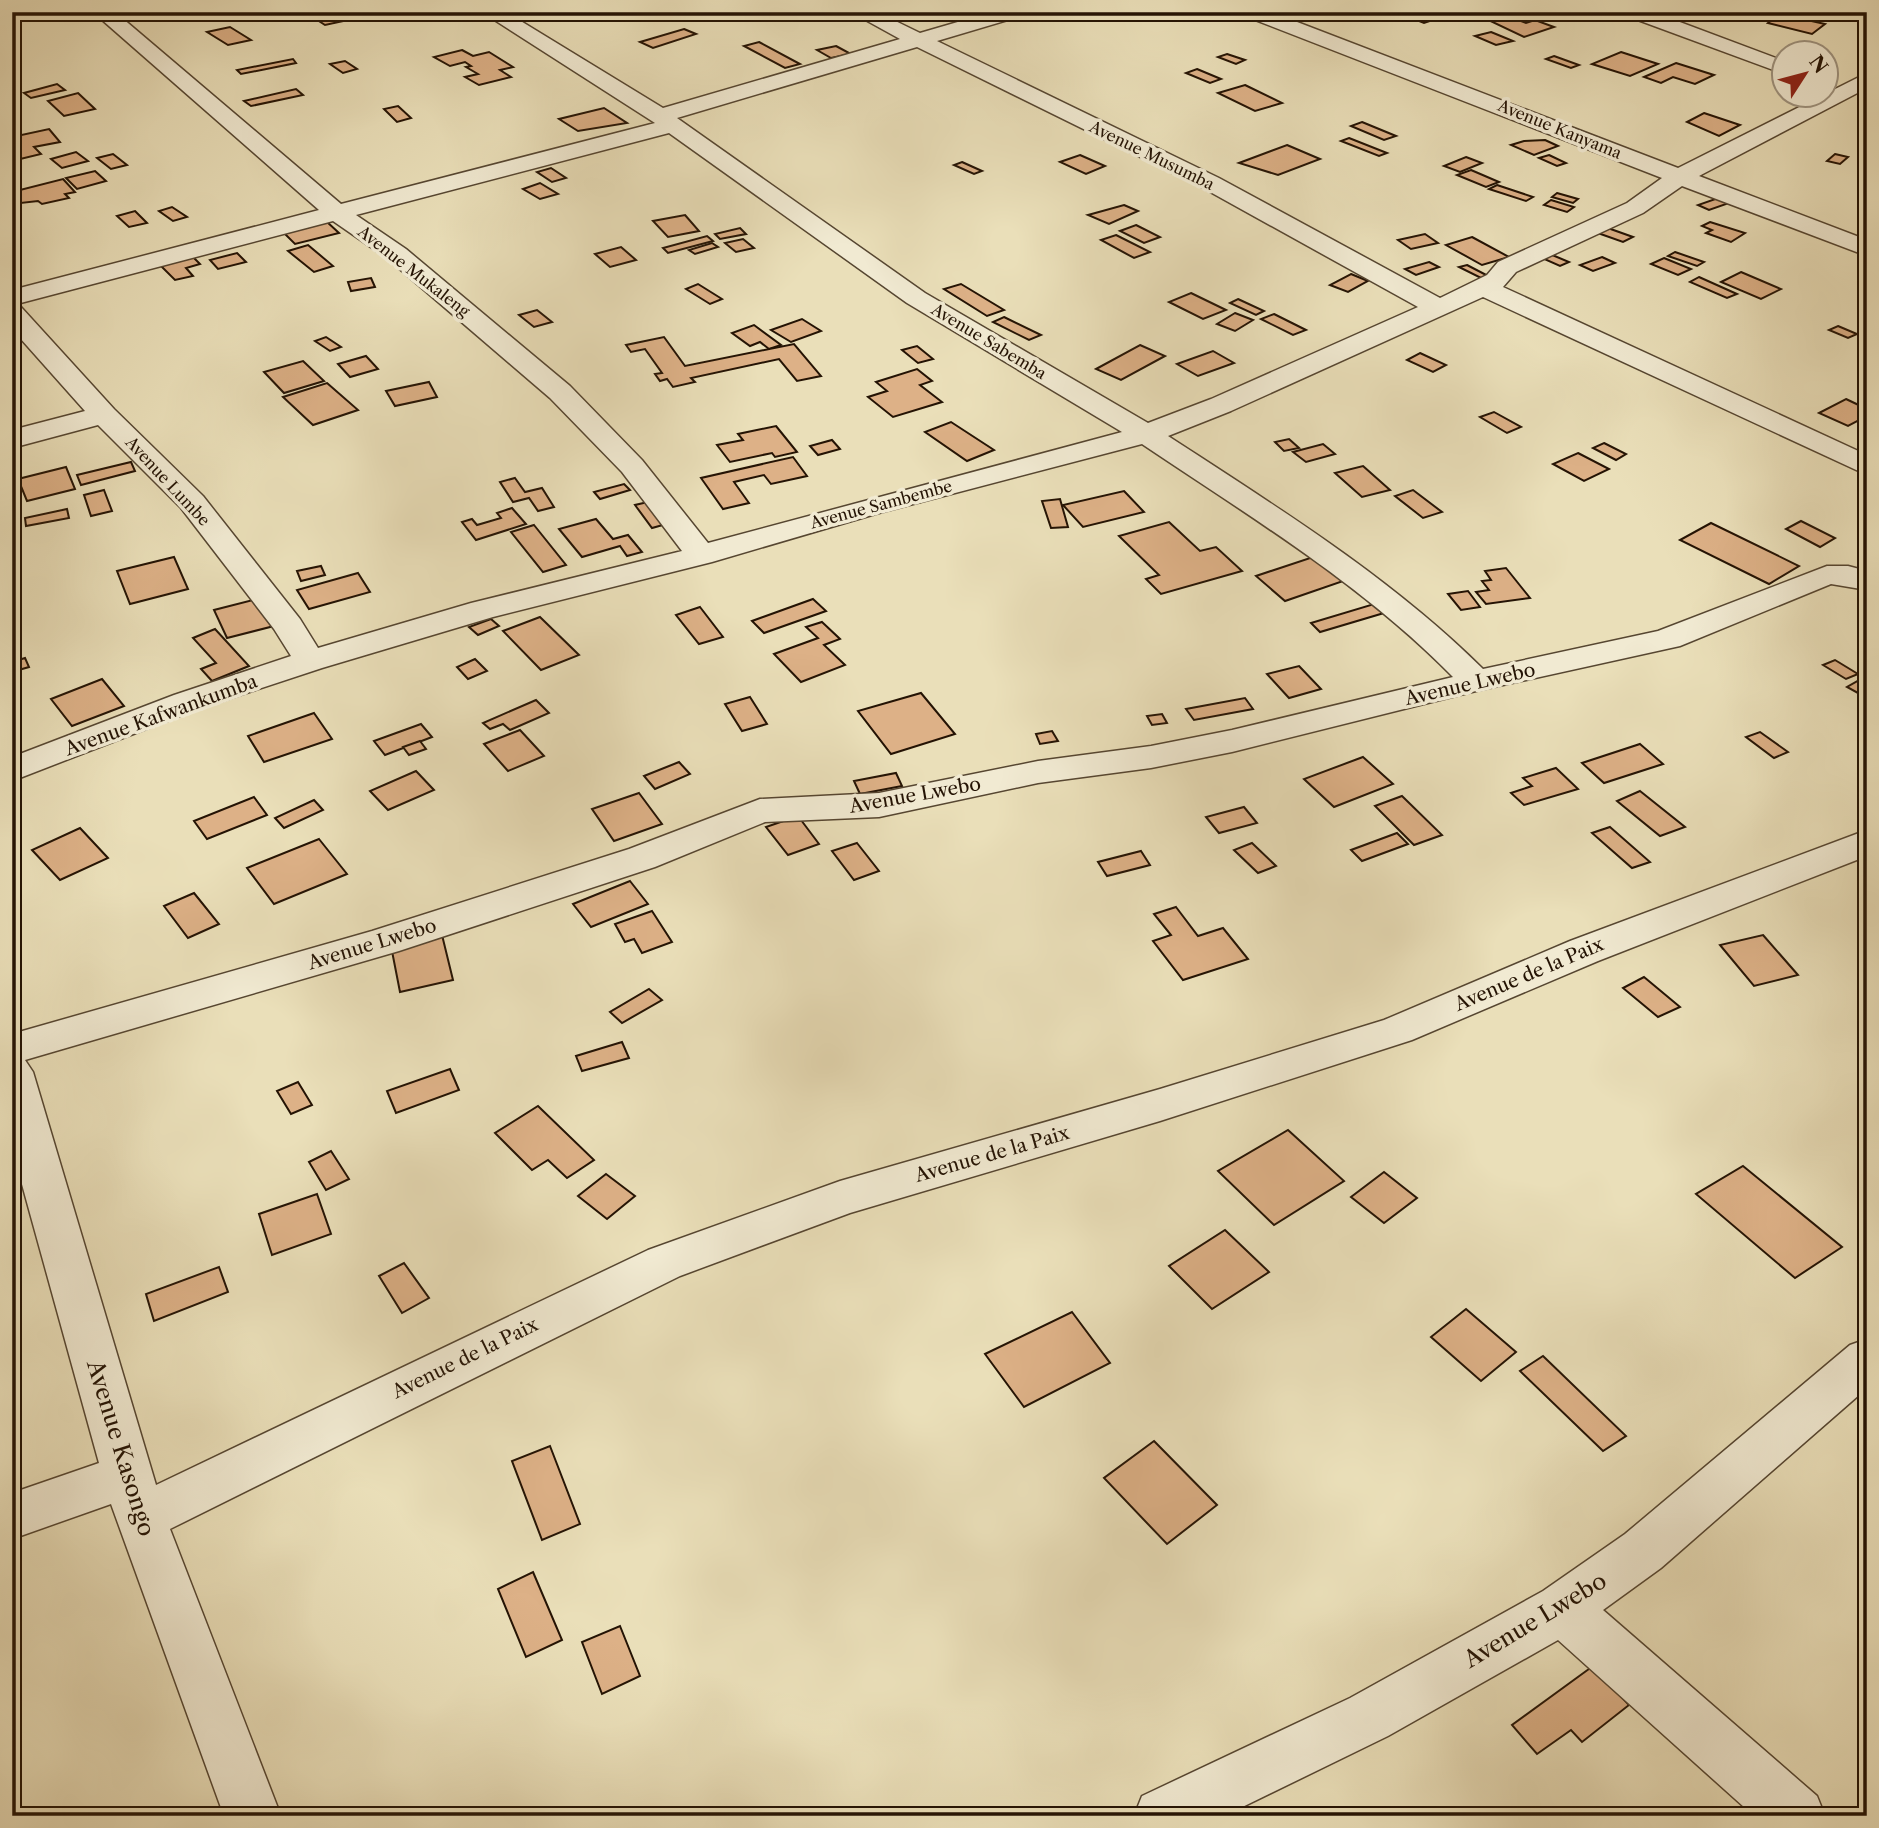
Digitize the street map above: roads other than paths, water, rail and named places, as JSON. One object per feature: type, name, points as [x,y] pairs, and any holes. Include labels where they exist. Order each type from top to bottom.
[{"type":"street","name":"Avenue Mukaleng","points":[[103,12],[337,213],[417,270],[495,334],[597,427],[701,555]]},
{"type":"street","name":"Avenue Sabemba","points":[[492,12],[666,121],[916,298],[1146,434],[1364,583],[1426,631],[1476,681]]},
{"type":"street","name":"Avenue Musumba","points":[[861,12],[1211,183],[1439,308]]},
{"type":"street","points":[[12,298],[337,213],[666,121],[1014,12]]},
{"type":"street","name":"Avenue Kanyama","points":[[1252,12],[1867,249]]},
{"type":"street","points":[[1634,12],[1770,63]]},
{"type":"street","points":[[1840,84],[1860,88]]},
{"type":"street","name":"Avenue Sambembe","points":[[310,661],[482,610],[701,555],[868,506],[1146,434],[1221,405],[1483,287],[1496,280],[1507,267],[1635,208],[1681,176],[1860,88]]},
{"type":"street","points":[[1483,287],[1867,466]]},
{"type":"street","name":"Avenue Lumbe","points":[[12,313],[104,415],[192,502],[288,626],[310,661]]},
{"type":"street","points":[[12,439],[104,415]]},
{"type":"street","name":"Avenue Lwebo","points":[[12,1049],[411,933],[642,858],[772,808],[833,809],[878,805],[1038,772],[1151,757],[1232,741],[1476,681],[1668,639],[1827,575],[1848,575],[1867,581]]},
{"type":"street","name":"Avenue Kafwankumba","points":[[12,770],[186,702],[310,661]]},
{"type":"street","name":"Avenue de la Paix","points":[[133,1497],[428,1376],[701,1249],[840,1198],[1160,1105],[1398,1030],[1584,951],[1867,842]]},
{"type":"street","name":"Avenue Kasongo","points":[[12,1072],[133,1497],[253,1816]]},
{"type":"street","name":"Avenue Lwebo","points":[[1162,1816],[1369,1717],[1562,1609],[1643,1551],[1867,1359]]},
{"type":"street","points":[[12,1516],[133,1497]]},
{"type":"street","points":[[1562,1609],[1797,1816]]}]
